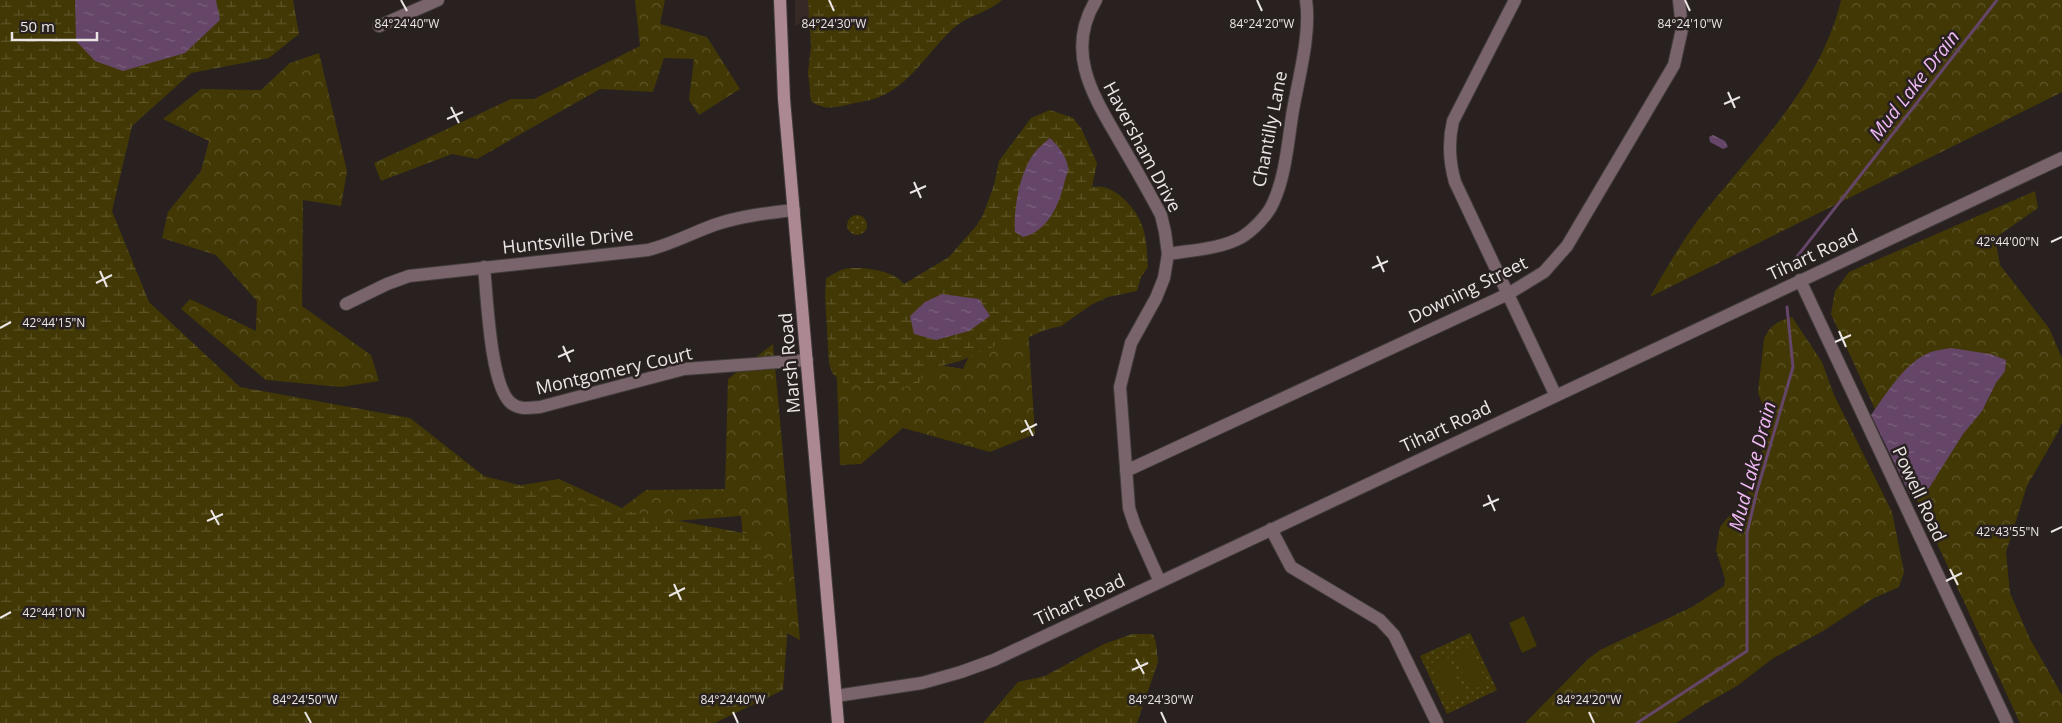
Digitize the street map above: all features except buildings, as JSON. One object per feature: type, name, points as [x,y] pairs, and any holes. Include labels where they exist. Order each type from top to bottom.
[{"type":"main road","name":"Marsh Road","points":[[780,0],[784,99],[838,723]]},
{"type":"street","points":[[378,26],[438,0]]},
{"type":"street","name":"Haversham Drive","points":[[1096,0],[1089,13],[1084,37],[1086,77],[1095,98],[1161,216],[1168,254],[1164,278],[1156,298],[1131,343],[1124,362],[1120,387],[1127,495],[1132,517],[1160,582]]},
{"type":"street","name":"Chantilly Lane","points":[[1168,254],[1213,246],[1242,236],[1256,225],[1273,204],[1282,170],[1302,57],[1308,12],[1306,0]]},
{"type":"street","points":[[1515,0],[1453,121],[1450,141],[1450,162],[1456,182],[1556,394]]},
{"type":"street","name":"Downing Street","points":[[1126,471],[1508,294],[1535,279],[1560,256],[1674,65],[1682,29],[1679,0]]},
{"type":"street","name":"Tihart Road","points":[[836,696],[922,683],[978,666],[1042,638],[1800,280],[2061,162]]},
{"type":"street","name":"Huntsville Drive","points":[[346,304],[409,276],[648,250],[672,243],[728,220],[794,210]]},
{"type":"street","name":"Montgomery Court","points":[[484,267],[492,350],[506,398],[518,407],[540,407],[683,370],[807,360]]},
{"type":"street","name":"Powell Road","points":[[1800,280],[2007,723]]},
{"type":"street","points":[[1271,529],[1291,567],[1380,620],[1394,635],[1437,723]]},
{"type":"shaded area","points":[[795,0],[851,0],[795,26]]},
{"type":"green space","points":[[0,0],[293,0],[299,34],[269,58],[191,73],[132,126],[112,211],[149,302],[240,387],[410,418],[484,476],[600,506],[754,535],[790,598],[783,690],[715,723],[0,723]]},
{"type":"green space","points":[[635,0],[665,0],[660,24],[707,37],[740,89],[699,115],[689,100],[694,59],[664,58],[653,92],[600,89],[477,159],[452,154],[381,181],[374,163],[511,99],[534,99],[640,46]]},
{"type":"green space","points":[[808,0],[1002,0],[991,8],[956,26],[910,76],[889,92],[870,100],[829,108],[811,101],[808,72],[811,46]]},
{"type":"green space","points":[[1841,0],[2062,0],[2062,92],[1650,297],[1690,231],[1766,137],[1803,86],[1819,59],[1832,30]]},
{"type":"green space","points":[[319,53],[347,171],[341,206],[303,200],[302,306],[371,355],[379,381],[341,387],[266,380],[181,309],[190,299],[256,331],[257,301],[216,255],[162,238],[168,212],[201,171],[209,141],[163,119],[201,89],[261,90],[290,63]]},
{"type":"green space","points":[[1050,110],[1073,118],[1081,128],[1097,163],[1092,187],[1108,189],[1124,198],[1140,221],[1147,248],[1148,267],[1141,277],[1137,291],[1108,297],[1091,305],[1061,326],[1045,330],[1011,345],[995,346],[960,361],[933,368],[921,368],[921,381],[916,385],[904,387],[888,384],[860,385],[844,383],[833,374],[829,364],[825,296],[826,278],[844,269],[859,268],[885,272],[899,279],[904,284],[949,257],[977,225],[983,215],[994,185],[999,161],[1031,118]]},
{"type":"green space","points":[[2035,191],[2038,208],[1995,238],[2000,265],[2049,328],[2062,358],[2062,422],[2027,486],[2006,552],[2010,593],[2030,639],[2062,695],[2062,723],[2020,723],[1831,314],[1835,291],[1849,272]]},
{"type":"green space","points":[[857,215],[864,218],[867,225],[864,232],[857,235],[850,232],[847,225],[850,218]]},
{"type":"green space","points":[[1101,280],[1103,301],[1083,291],[1028,328],[1035,434],[990,452],[903,428],[861,464],[840,465],[836,354],[963,369],[973,347]]},
{"type":"green space","points":[[1792,317],[1822,362],[1834,395],[1892,512],[1904,572],[1899,587],[1872,599],[1823,631],[1772,659],[1737,686],[1676,723],[1525,723],[1588,659],[1600,650],[1692,607],[1724,586],[1725,579],[1716,550],[1720,527],[1748,493],[1770,426],[1758,392],[1764,339],[1775,324]]},
{"type":"green space","points":[[773,344],[800,640],[777,628],[747,585],[741,516],[633,524],[498,489],[559,479],[622,508],[646,490],[725,489],[728,379]]},
{"type":"green space","points":[[1524,616],[1537,646],[1522,653],[1509,623]]},
{"type":"green space","points":[[1470,633],[1497,690],[1447,714],[1420,656]]},
{"type":"green space","points":[[1132,634],[1153,634],[1158,662],[1137,723],[983,723],[1018,682],[1045,676],[1104,644]]},
{"type":"green space","points":[[1470,646],[1487,683],[1470,691],[1453,653]]},
{"type":"green space","points":[[1447,656],[1464,693],[1448,701],[1430,664]]},
{"type":"water","points":[[75,0],[216,0],[220,20],[185,53],[123,71],[95,61],[76,41]]},
{"type":"water","points":[[1713,135],[1725,141],[1728,147],[1723,149],[1710,142],[1709,137]]},
{"type":"water","points":[[1050,138],[1066,159],[1067,174],[1059,200],[1051,216],[1039,230],[1023,237],[1015,232],[1016,202],[1022,179],[1025,169],[1035,152]]},
{"type":"water","points":[[942,294],[979,299],[990,316],[969,331],[936,340],[914,334],[910,316],[925,302]]},
{"type":"water","points":[[1951,348],[1990,354],[2006,360],[2005,371],[1996,383],[1982,411],[1963,434],[1929,488],[1920,493],[1910,495],[1871,415],[1897,379],[1913,363],[1931,352]]},
{"type":"waterway","name":"Mud Lake Drain","points":[[1796,258],[1997,0]]},
{"type":"waterway","name":"Mud Lake Drain","points":[[1637,723],[1747,651],[1747,533],[1757,491],[1793,367],[1787,307]]}]
